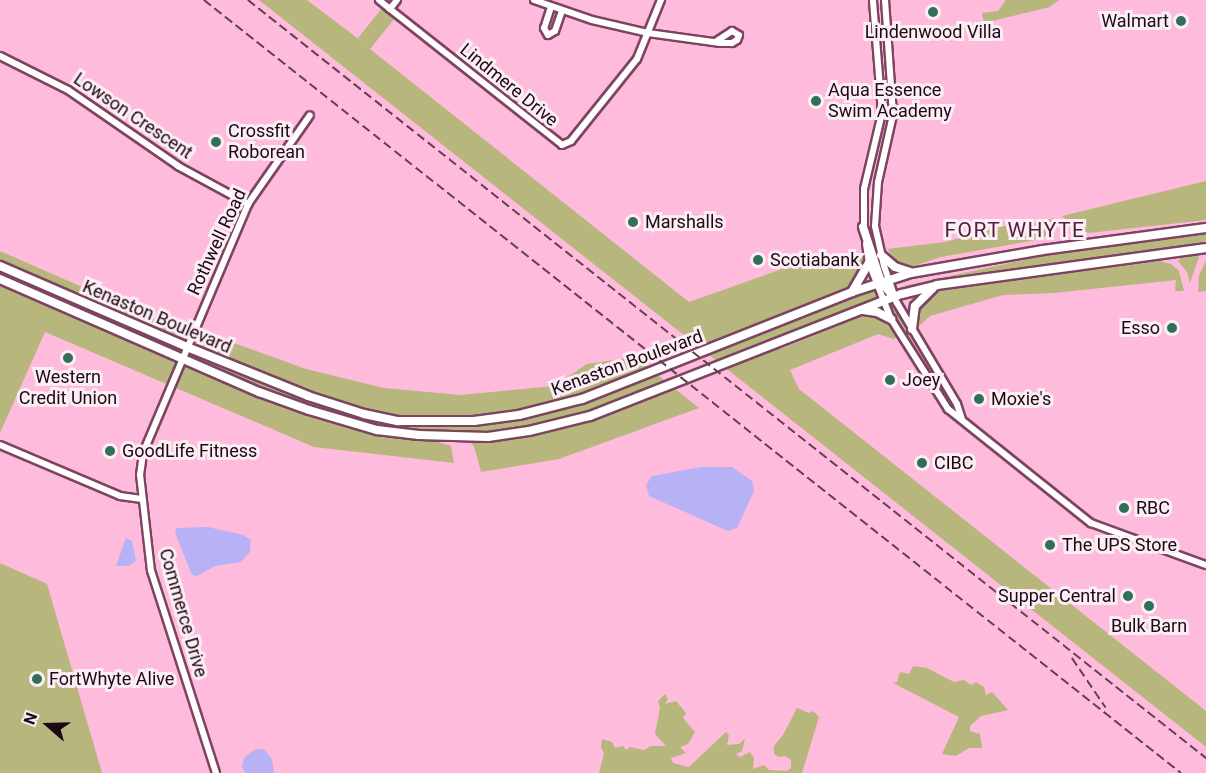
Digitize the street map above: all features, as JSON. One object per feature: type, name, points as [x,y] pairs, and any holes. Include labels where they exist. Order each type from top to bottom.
[{"type":"main road","points":[[863,227],[882,282],[894,297]]},
{"type":"main road","name":"Kenaston Boulevard","points":[[0,266],[187,347],[308,396],[364,414],[398,421],[474,422],[519,416],[582,399],[852,292],[911,273],[1024,252],[1206,228]]},
{"type":"main road","name":"Kenaston Boulevard","points":[[0,279],[309,410],[377,430],[419,435],[488,436],[529,431],[590,416],[861,309],[937,285],[1206,248]]},
{"type":"main road","points":[[881,255],[895,267],[911,273]]},
{"type":"main road","points":[[852,292],[869,263]]},
{"type":"main road","points":[[912,329],[915,306],[937,285]]},
{"type":"main road","points":[[861,309],[878,312],[891,319]]},
{"type":"street","points":[[379,0],[390,9],[397,0]]},
{"type":"street","points":[[534,0],[562,11],[648,33],[715,42]]},
{"type":"street","points":[[648,33],[661,0]]},
{"type":"street","points":[[873,0],[882,113],[864,189],[863,227],[869,263],[882,282]]},
{"type":"street","points":[[885,0],[893,115],[878,182],[875,226],[881,255],[883,301],[891,319],[948,409],[1091,523],[1206,565]]},
{"type":"street","points":[[551,6],[543,28],[548,35],[555,31],[562,11]]},
{"type":"street","name":"Lindmere Drive","points":[[390,9],[562,145],[571,141],[637,59],[648,33]]},
{"type":"street","name":"Lowson Crescent","points":[[0,56],[68,90],[178,166],[248,204]]},
{"type":"street","name":"Rothwell Road","points":[[182,358],[248,204],[310,115]]},
{"type":"street","points":[[894,297],[957,404],[962,419]]},
{"type":"street","name":"Commerce Drive","points":[[182,358],[143,453],[140,475],[152,571],[216,773]]},
{"type":"street","points":[[0,445],[120,496],[142,499]]},
{"type":"shaded area","points":[[259,0],[307,0],[365,44],[358,38],[382,8],[395,18],[370,49],[689,302],[813,258],[867,253],[869,263],[853,292],[877,284],[883,301],[778,343],[781,349],[860,317],[875,317],[883,320],[897,337],[894,339],[878,334],[790,370],[799,389],[1206,711],[1206,747]]},
{"type":"shaded area","points":[[1006,0],[1059,0],[1050,7],[984,23],[982,13],[998,11]]},
{"type":"shaded area","points":[[1206,181],[1206,220],[1089,233],[1079,230],[1062,216]]},
{"type":"shaded area","points":[[1054,218],[1050,232],[1041,239],[941,257],[914,266],[898,265],[899,263],[887,249],[945,242],[1023,221],[1033,223]]},
{"type":"shaded area","points":[[1206,232],[1206,241],[1195,244],[985,272],[913,287],[903,286],[1056,253]]},
{"type":"shaded area","points":[[0,251],[192,335],[206,333],[306,369],[384,388],[460,395],[554,386],[587,364],[635,357],[699,408],[559,459],[481,472],[474,446],[464,437],[422,437],[451,446],[454,463],[314,447],[45,332],[0,433],[0,279],[182,358],[187,347],[0,265]]},
{"type":"shaded area","points":[[1197,255],[1199,257],[1190,283],[1187,272],[1178,261],[1180,258]]},
{"type":"shaded area","points":[[1159,261],[1171,264],[1179,271],[1184,291],[1175,291],[1176,280],[1054,293],[1003,295],[930,316],[918,327],[916,317],[918,307],[932,294],[944,290]]},
{"type":"shaded area","points":[[1206,261],[1206,291],[1198,292],[1199,275]]},
{"type":"shaded area","points":[[893,306],[922,359],[955,409],[935,388],[893,318],[890,307]]},
{"type":"shaded area","points":[[701,467],[732,467],[752,481],[754,491],[737,528],[728,531],[649,496],[646,485],[652,476]]},
{"type":"shaded area","points":[[208,527],[243,535],[251,540],[250,552],[241,562],[215,566],[197,576],[192,575],[175,533],[177,528]]},
{"type":"shaded area","points":[[126,538],[132,541],[136,561],[128,566],[116,566]]},
{"type":"shaded area","name":"FortWhyte Alive","points":[[0,563],[47,584],[102,773],[0,773]]},
{"type":"shaded area","points":[[913,666],[927,668],[954,682],[964,680],[971,685],[976,682],[984,687],[986,695],[992,692],[1008,710],[981,716],[970,726],[970,731],[980,734],[982,748],[969,748],[956,756],[942,754],[959,717],[893,683],[897,682],[900,672],[909,674]]},
{"type":"shaded area","points":[[665,694],[668,699],[665,704],[676,701],[686,713],[683,718],[695,732],[688,744],[680,747],[686,753],[671,758],[673,763],[689,767],[726,732],[729,735],[727,745],[739,744],[745,739],[742,751],[736,754],[740,757],[750,752],[754,758],[753,769],[764,765],[769,770],[787,771],[791,768],[791,760],[774,754],[774,746],[783,735],[797,708],[809,713],[813,711],[819,717],[802,773],[599,773],[604,754],[601,747],[602,739],[612,742],[615,748],[623,746],[626,750],[630,747],[644,750],[651,746],[666,746],[655,734],[660,708],[658,701]]},
{"type":"shaded area","points":[[264,749],[272,759],[274,773],[245,773],[242,767],[244,758],[254,750]]},
{"type":"railway","points":[[204,0],[1181,773]]},
{"type":"railway","points":[[248,0],[1206,758]]},
{"type":"railway","points":[[1072,658],[1106,708]]},
{"type":"place","name":"Lindenwood Villa","points":[[933,12]]},
{"type":"place","name":"Walmart","points":[[1181,21]]},
{"type":"place","name":"Aqua Essence Swim Academy","points":[[816,101]]},
{"type":"place","name":"Crossfit Roborean","points":[[216,142]]},
{"type":"place","name":"Marshalls","points":[[633,222]]},
{"type":"place","name":"Scotiabank","points":[[758,260]]},
{"type":"place","name":"Esso","points":[[1172,328]]},
{"type":"place","name":"Western Credit Union","points":[[68,358]]},
{"type":"place","name":"Joey","points":[[890,380]]},
{"type":"place","name":"Moxie's","points":[[979,399]]},
{"type":"place","name":"GoodLife Fitness","points":[[110,451]]},
{"type":"place","name":"CIBC","points":[[922,463]]},
{"type":"place","name":"RBC","points":[[1124,508]]},
{"type":"place","name":"The UPS Store","points":[[1050,545]]},
{"type":"place","name":"Supper Central","points":[[1128,596]]},
{"type":"place","name":"Bulk Barn","points":[[1149,606]]},
{"type":"place","name":"FortWhyte Alive","points":[[37,679]]},
{"type":"district","name":"FORT WHYTE","points":[[1015,230]]}]
